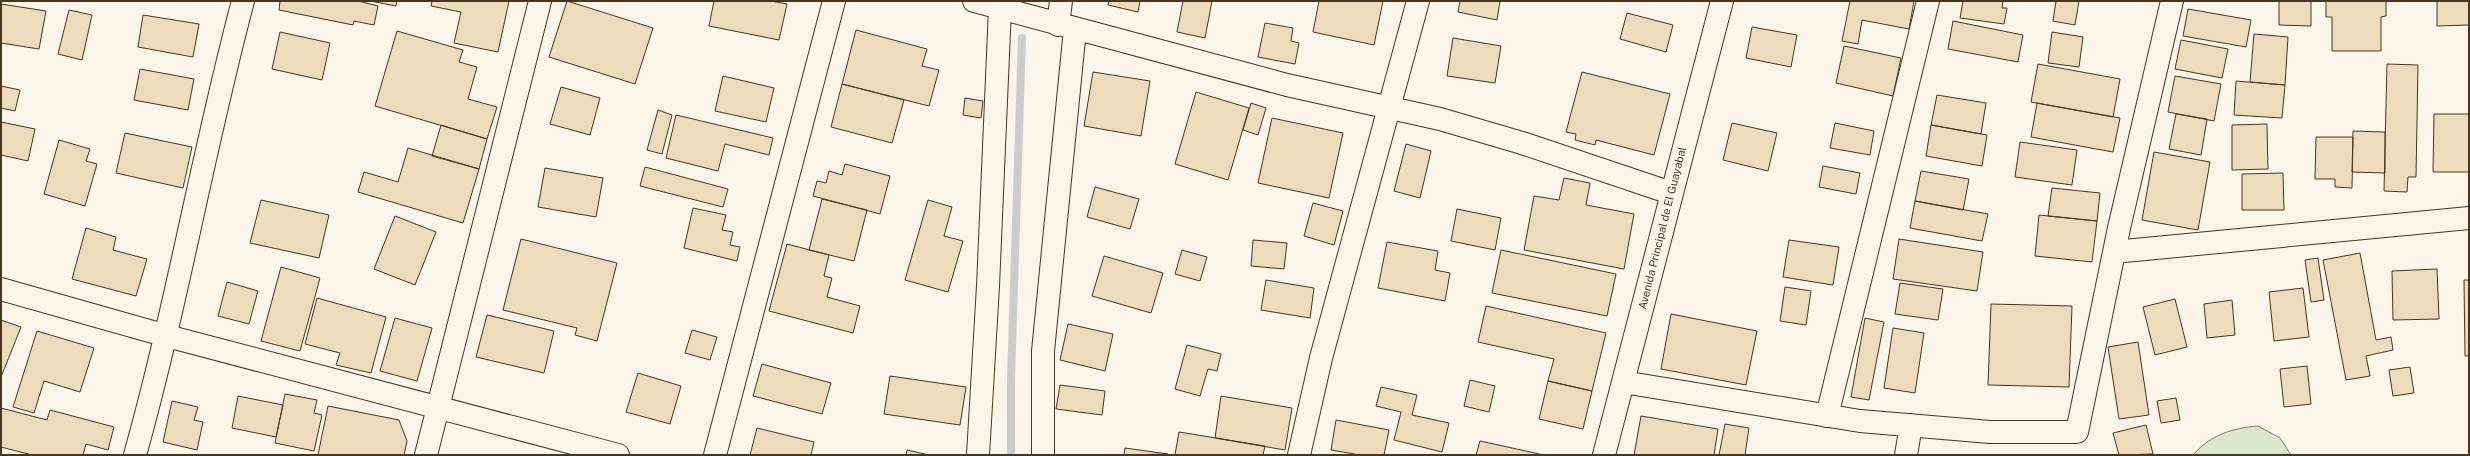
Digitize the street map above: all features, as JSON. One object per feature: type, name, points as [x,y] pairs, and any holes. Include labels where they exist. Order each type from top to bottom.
[{"type":"street","points":[[134,455],[167,336],[205,154],[243,1]]},
{"type":"street","points":[[426,455],[540,1]]},
{"type":"street","points":[[715,455],[834,1]]},
{"type":"street","points":[[974,1],[1287,85],[1440,119],[1522,143],[1671,193]]},
{"type":"street","points":[[1043,455],[1043,351],[1067,27],[1061,1]]},
{"type":"street","points":[[1299,455],[1321,358],[1418,1]]},
{"type":"street","name":"Avenida Principal de El Guayabal","points":[[1604,455],[1722,1]]},
{"type":"street","points":[[1827,416],[1928,1]]},
{"type":"street","points":[[1623,382],[1827,416],[1912,426],[1990,432],[2076,432],[2114,252],[2172,1]]},
{"type":"street","points":[[978,455],[988,286],[1000,8]]},
{"type":"street","points":[[2114,252],[2469,218]]},
{"type":"street","points":[[1,289],[167,336],[438,409],[618,455]]},
{"type":"street","points":[[1906,455],[1912,426]]},
{"type":"green space","points":[[2258,426],[2280,438],[2291,455],[2193,455],[2207,442],[2222,434]]},
{"type":"building","points":[[280,1],[358,1],[378,6],[374,25],[354,21],[353,25],[279,10]]},
{"type":"building","points":[[370,1],[397,1],[396,6]]},
{"type":"building","points":[[432,1],[509,1],[498,52],[454,43],[461,12],[431,6]]},
{"type":"building","points":[[567,1],[653,28],[635,84],[549,57]]},
{"type":"building","points":[[714,1],[771,1],[787,4],[779,40],[709,26]]},
{"type":"building","points":[[1109,1],[1140,1],[1138,12],[1108,5]]},
{"type":"building","points":[[1183,1],[1212,1],[1205,38],[1177,32]]},
{"type":"building","points":[[1319,1],[1383,1],[1374,45],[1313,32]]},
{"type":"building","points":[[1460,1],[1500,1],[1497,20],[1458,12]]},
{"type":"building","points":[[1850,1],[1914,1],[1909,29],[1862,20],[1858,44],[1842,41]]},
{"type":"building","points":[[1963,1],[2003,1],[2002,8],[2007,8],[2004,24],[1960,18]]},
{"type":"building","points":[[2056,1],[2079,1],[2075,25],[2053,21]]},
{"type":"building","points":[[2279,1],[2311,1],[2311,26],[2279,25]]},
{"type":"building","points":[[2326,1],[2386,1],[2386,16],[2381,17],[2381,51],[2332,51],[2332,17],[2326,17]]},
{"type":"building","points":[[2437,1],[2469,1],[2469,25],[2437,26]]},
{"type":"building","points":[[1,4],[46,11],[39,49],[1,43]]},
{"type":"building","points":[[2188,9],[2251,20],[2246,47],[2183,36]]},
{"type":"building","points":[[69,10],[92,15],[82,60],[58,54]]},
{"type":"building","points":[[1627,13],[1673,25],[1666,52],[1620,39]]},
{"type":"building","points":[[143,15],[199,24],[193,57],[138,47]]},
{"type":"building","points":[[1953,21],[2023,35],[2018,62],[1948,49]]},
{"type":"building","points":[[1265,23],[1293,28],[1291,41],[1299,43],[1295,64],[1258,57]]},
{"type":"building","points":[[1752,27],[1797,35],[1791,67],[1746,58]]},
{"type":"building","points":[[856,30],[927,49],[922,66],[939,70],[929,106],[842,84]]},
{"type":"building","points":[[397,31],[463,50],[459,62],[477,67],[468,99],[497,107],[487,139],[375,106]]},
{"type":"building","points":[[280,32],[330,43],[322,80],[272,69]]},
{"type":"building","points":[[2052,32],[2083,37],[2079,67],[2048,63]]},
{"type":"building","points":[[2254,34],[2288,37],[2285,85],[2250,82]]},
{"type":"building","points":[[1453,38],[1501,46],[1495,83],[1447,76]]},
{"type":"building","points":[[2181,40],[2228,49],[2222,78],[2175,69]]},
{"type":"building","points":[[1844,46],[1901,58],[1893,96],[1836,83]]},
{"type":"building","points":[[2038,64],[2120,79],[2113,117],[2031,102]]},
{"type":"building","points":[[2387,64],[2418,65],[2416,177],[2408,177],[2407,192],[2384,191]]},
{"type":"building","points":[[140,69],[194,79],[188,110],[134,100]]},
{"type":"building","points":[[1093,72],[1150,81],[1141,136],[1084,126]]},
{"type":"building","points":[[1582,72],[1670,94],[1654,155],[1596,140],[1595,145],[1575,140],[1576,134],[1566,132]]},
{"type":"building","points":[[723,76],[774,88],[766,122],[715,111]]},
{"type":"building","points":[[2175,76],[2221,84],[2214,121],[2168,112]]},
{"type":"building","points":[[2236,81],[2285,85],[2282,118],[2234,115]]},
{"type":"building","points":[[842,84],[904,100],[892,143],[831,127]]},
{"type":"building","points":[[1,86],[20,90],[15,111],[1,108]]},
{"type":"building","points":[[561,87],[600,98],[590,135],[550,124]]},
{"type":"building","points":[[1196,92],[1249,108],[1228,180],[1175,164]]},
{"type":"building","points":[[1937,95],[1986,103],[1981,134],[1931,125]]},
{"type":"building","points":[[965,98],[983,101],[981,118],[963,115]]},
{"type":"building","points":[[1251,103],[1266,108],[1258,135],[1243,130]]},
{"type":"building","points":[[2037,103],[2120,118],[2113,152],[2031,137]]},
{"type":"building","points":[[658,110],[672,115],[662,154],[647,150]]},
{"type":"building","points":[[2176,114],[2207,119],[2201,155],[2169,149]]},
{"type":"building","points":[[2434,114],[2469,114],[2469,172],[2433,172]]},
{"type":"building","points":[[676,115],[773,138],[769,155],[725,144],[718,171],[666,158]]},
{"type":"building","points":[[1272,118],[1343,133],[1329,198],[1258,183]]},
{"type":"building","points":[[1,122],[35,129],[28,161],[1,155]]},
{"type":"building","points":[[1732,123],[1777,133],[1768,171],[1723,160]]},
{"type":"building","points":[[1835,123],[1874,131],[1870,155],[1830,148]]},
{"type":"building","points":[[2267,124],[2268,169],[2232,170],[2232,125]]},
{"type":"building","points":[[441,125],[487,139],[479,169],[432,156]]},
{"type":"building","points":[[1931,125],[1987,135],[1982,166],[1926,156]]},
{"type":"building","points":[[2353,131],[2385,132],[2385,173],[2352,172]]},
{"type":"building","points":[[125,133],[192,147],[183,188],[116,173]]},
{"type":"building","points":[[2316,137],[2353,137],[2352,188],[2335,187],[2335,179],[2315,179]]},
{"type":"building","points":[[59,140],[90,149],[86,161],[97,164],[85,206],[44,194]]},
{"type":"building","points":[[2020,142],[2077,150],[2072,185],[2015,177]]},
{"type":"building","points":[[1406,144],[1431,151],[1420,198],[1394,191]]},
{"type":"building","points":[[408,148],[479,169],[463,223],[358,192],[364,172],[398,182]]},
{"type":"building","points":[[2154,152],[2210,162],[2198,230],[2142,220]]},
{"type":"building","points":[[845,164],[890,176],[880,214],[813,196],[817,181],[826,183],[829,171],[842,175]]},
{"type":"building","points":[[1823,166],[1860,173],[1856,194],[1819,187]]},
{"type":"building","points":[[645,167],[728,189],[723,207],[640,186]]},
{"type":"building","points":[[545,168],[603,178],[596,217],[538,207]]},
{"type":"building","points":[[1921,171],[1969,179],[1963,210],[1915,201]]},
{"type":"building","points":[[2283,173],[2284,210],[2242,210],[2242,174]]},
{"type":"building","points":[[1564,178],[1590,183],[1586,205],[1634,214],[1624,269],[1524,250],[1534,196],[1559,200]]},
{"type":"building","points":[[1095,187],[1139,199],[1130,229],[1087,217]]},
{"type":"building","points":[[2052,188],[2100,193],[2097,221],[2048,216]]},
{"type":"building","points":[[822,199],[867,210],[854,261],[809,250]]},
{"type":"building","points":[[261,200],[329,215],[319,258],[250,243]]},
{"type":"building","points":[[928,200],[952,207],[944,236],[963,241],[948,292],[905,280]]},
{"type":"building","points":[[1915,201],[1988,214],[1982,241],[1910,228]]},
{"type":"building","points":[[1313,203],[1343,211],[1334,245],[1304,236]]},
{"type":"building","points":[[693,208],[726,215],[722,230],[733,232],[730,245],[740,247],[737,261],[684,248]]},
{"type":"building","points":[[1457,209],[1501,218],[1495,250],[1451,241]]},
{"type":"building","points":[[2039,215],[2097,221],[2092,262],[2035,256]]},
{"type":"building","points":[[395,216],[436,232],[415,285],[374,269]]},
{"type":"building","points":[[86,228],[116,237],[113,250],[147,259],[136,296],[72,279]]},
{"type":"building","points":[[521,239],[617,263],[597,341],[575,335],[577,328],[503,310]]},
{"type":"building","points":[[1899,239],[1983,252],[1977,291],[1893,279]]},
{"type":"building","points":[[1253,240],[1287,243],[1284,269],[1251,266]]},
{"type":"building","points":[[1789,240],[1839,247],[1833,285],[1783,277]]},
{"type":"building","points":[[1387,242],[1438,251],[1435,270],[1450,273],[1445,301],[1378,288]]},
{"type":"building","points":[[787,244],[829,255],[824,276],[832,278],[827,297],[860,306],[853,333],[769,311]]},
{"type":"building","points":[[1182,250],[1207,257],[1200,281],[1175,274]]},
{"type":"building","points":[[1501,250],[1616,274],[1607,316],[1492,293]]},
{"type":"building","points":[[2360,253],[2376,340],[2391,337],[2393,350],[2366,356],[2370,376],[2346,380],[2323,260]]},
{"type":"building","points":[[1104,256],[1163,273],[1151,313],[1092,296]]},
{"type":"building","points":[[2318,258],[2324,300],[2311,302],[2305,260]]},
{"type":"building","points":[[281,267],[320,278],[300,351],[261,341]]},
{"type":"building","points":[[2437,269],[2439,319],[2393,320],[2392,271]]},
{"type":"building","points":[[1266,280],[1314,288],[1310,318],[1261,310]]},
{"type":"building","points":[[2464,280],[2469,280],[2469,356],[2465,356]]},
{"type":"building","points":[[227,282],[258,291],[249,324],[218,316]]},
{"type":"building","points":[[1900,283],[1943,289],[1938,320],[1895,314]]},
{"type":"building","points":[[1785,287],[1811,291],[1806,325],[1780,321]]},
{"type":"building","points":[[2303,288],[2309,337],[2274,341],[2269,292]]},
{"type":"building","points":[[317,298],[386,317],[371,373],[336,365],[340,353],[305,344]]},
{"type":"building","points":[[2175,299],[2187,347],[2155,355],[2143,307]]},
{"type":"building","points":[[2232,300],[2235,335],[2207,338],[2204,304]]},
{"type":"building","points":[[1991,304],[2072,306],[2069,387],[1988,385]]},
{"type":"building","points":[[1486,306],[1606,333],[1592,391],[1548,381],[1554,359],[1478,342]]},
{"type":"building","points":[[1671,314],[1757,331],[1746,385],[1661,369]]},
{"type":"building","points":[[487,315],[554,331],[544,373],[476,357]]},
{"type":"building","points":[[395,318],[432,328],[417,381],[380,371]]},
{"type":"building","points":[[1865,318],[1884,322],[1869,400],[1851,397]]},
{"type":"building","points":[[1,320],[21,327],[1,377]]},
{"type":"building","points":[[1068,324],[1113,334],[1105,371],[1060,360]]},
{"type":"building","points":[[1893,328],[1924,333],[1915,393],[1884,388]]},
{"type":"building","points":[[692,330],[717,337],[710,360],[685,353]]},
{"type":"building","points":[[37,331],[94,348],[80,392],[44,381],[34,413],[13,407]]},
{"type":"building","points":[[2138,342],[2149,415],[2119,419],[2108,347]]},
{"type":"building","points":[[1187,345],[1221,354],[1217,371],[1208,369],[1200,396],[1175,389]]},
{"type":"building","points":[[762,364],[831,383],[822,414],[753,396]]},
{"type":"building","points":[[2307,366],[2311,404],[2284,407],[2280,369]]},
{"type":"building","points":[[2410,367],[2414,393],[2393,396],[2389,370]]},
{"type":"building","points":[[638,373],[681,386],[670,424],[626,412]]},
{"type":"building","points":[[890,376],[966,387],[960,425],[884,414]]},
{"type":"building","points":[[1470,380],[1495,386],[1489,412],[1464,406]]},
{"type":"building","points":[[1548,381],[1592,391],[1583,429],[1539,419]]},
{"type":"building","points":[[1060,385],[1105,391],[1102,415],[1056,409]]},
{"type":"building","points":[[1381,387],[1417,395],[1412,415],[1449,423],[1442,452],[1394,440],[1401,412],[1376,406]]},
{"type":"building","points":[[285,394],[317,400],[314,413],[322,415],[314,451],[275,443]]},
{"type":"building","points":[[238,396],[283,405],[276,437],[232,428]]},
{"type":"building","points":[[1221,396],[1292,408],[1285,450],[1215,438]]},
{"type":"building","points":[[2176,398],[2180,420],[2161,423],[2157,401]]},
{"type":"building","points":[[172,401],[198,407],[194,420],[203,422],[197,450],[163,442]]},
{"type":"building","points":[[328,406],[399,420],[407,441],[404,455],[318,455]]},
{"type":"building","points":[[1,408],[47,420],[50,410],[114,427],[108,450],[86,444],[83,455],[32,455],[1,447]]},
{"type":"building","points":[[1641,416],[1718,429],[1714,455],[1634,455]]},
{"type":"building","points":[[1336,420],[1389,430],[1384,455],[1360,455],[1331,450]]},
{"type":"building","points":[[1725,424],[1749,428],[1745,455],[1719,455]]},
{"type":"building","points":[[2146,425],[2153,454],[2119,455],[2113,433]]},
{"type":"building","points":[[757,428],[814,442],[811,455],[750,455]]},
{"type":"building","points":[[1179,432],[1265,446],[1263,455],[1175,455]]},
{"type":"building","points":[[1480,441],[1544,455],[1476,455]]},
{"type":"building","points":[[1125,448],[1168,454],[1124,455]]},
{"type":"building","points":[[907,450],[929,455],[906,455]]},
{"type":"waterway","points":[[1011,455],[1011,378],[1022,38]]}]
